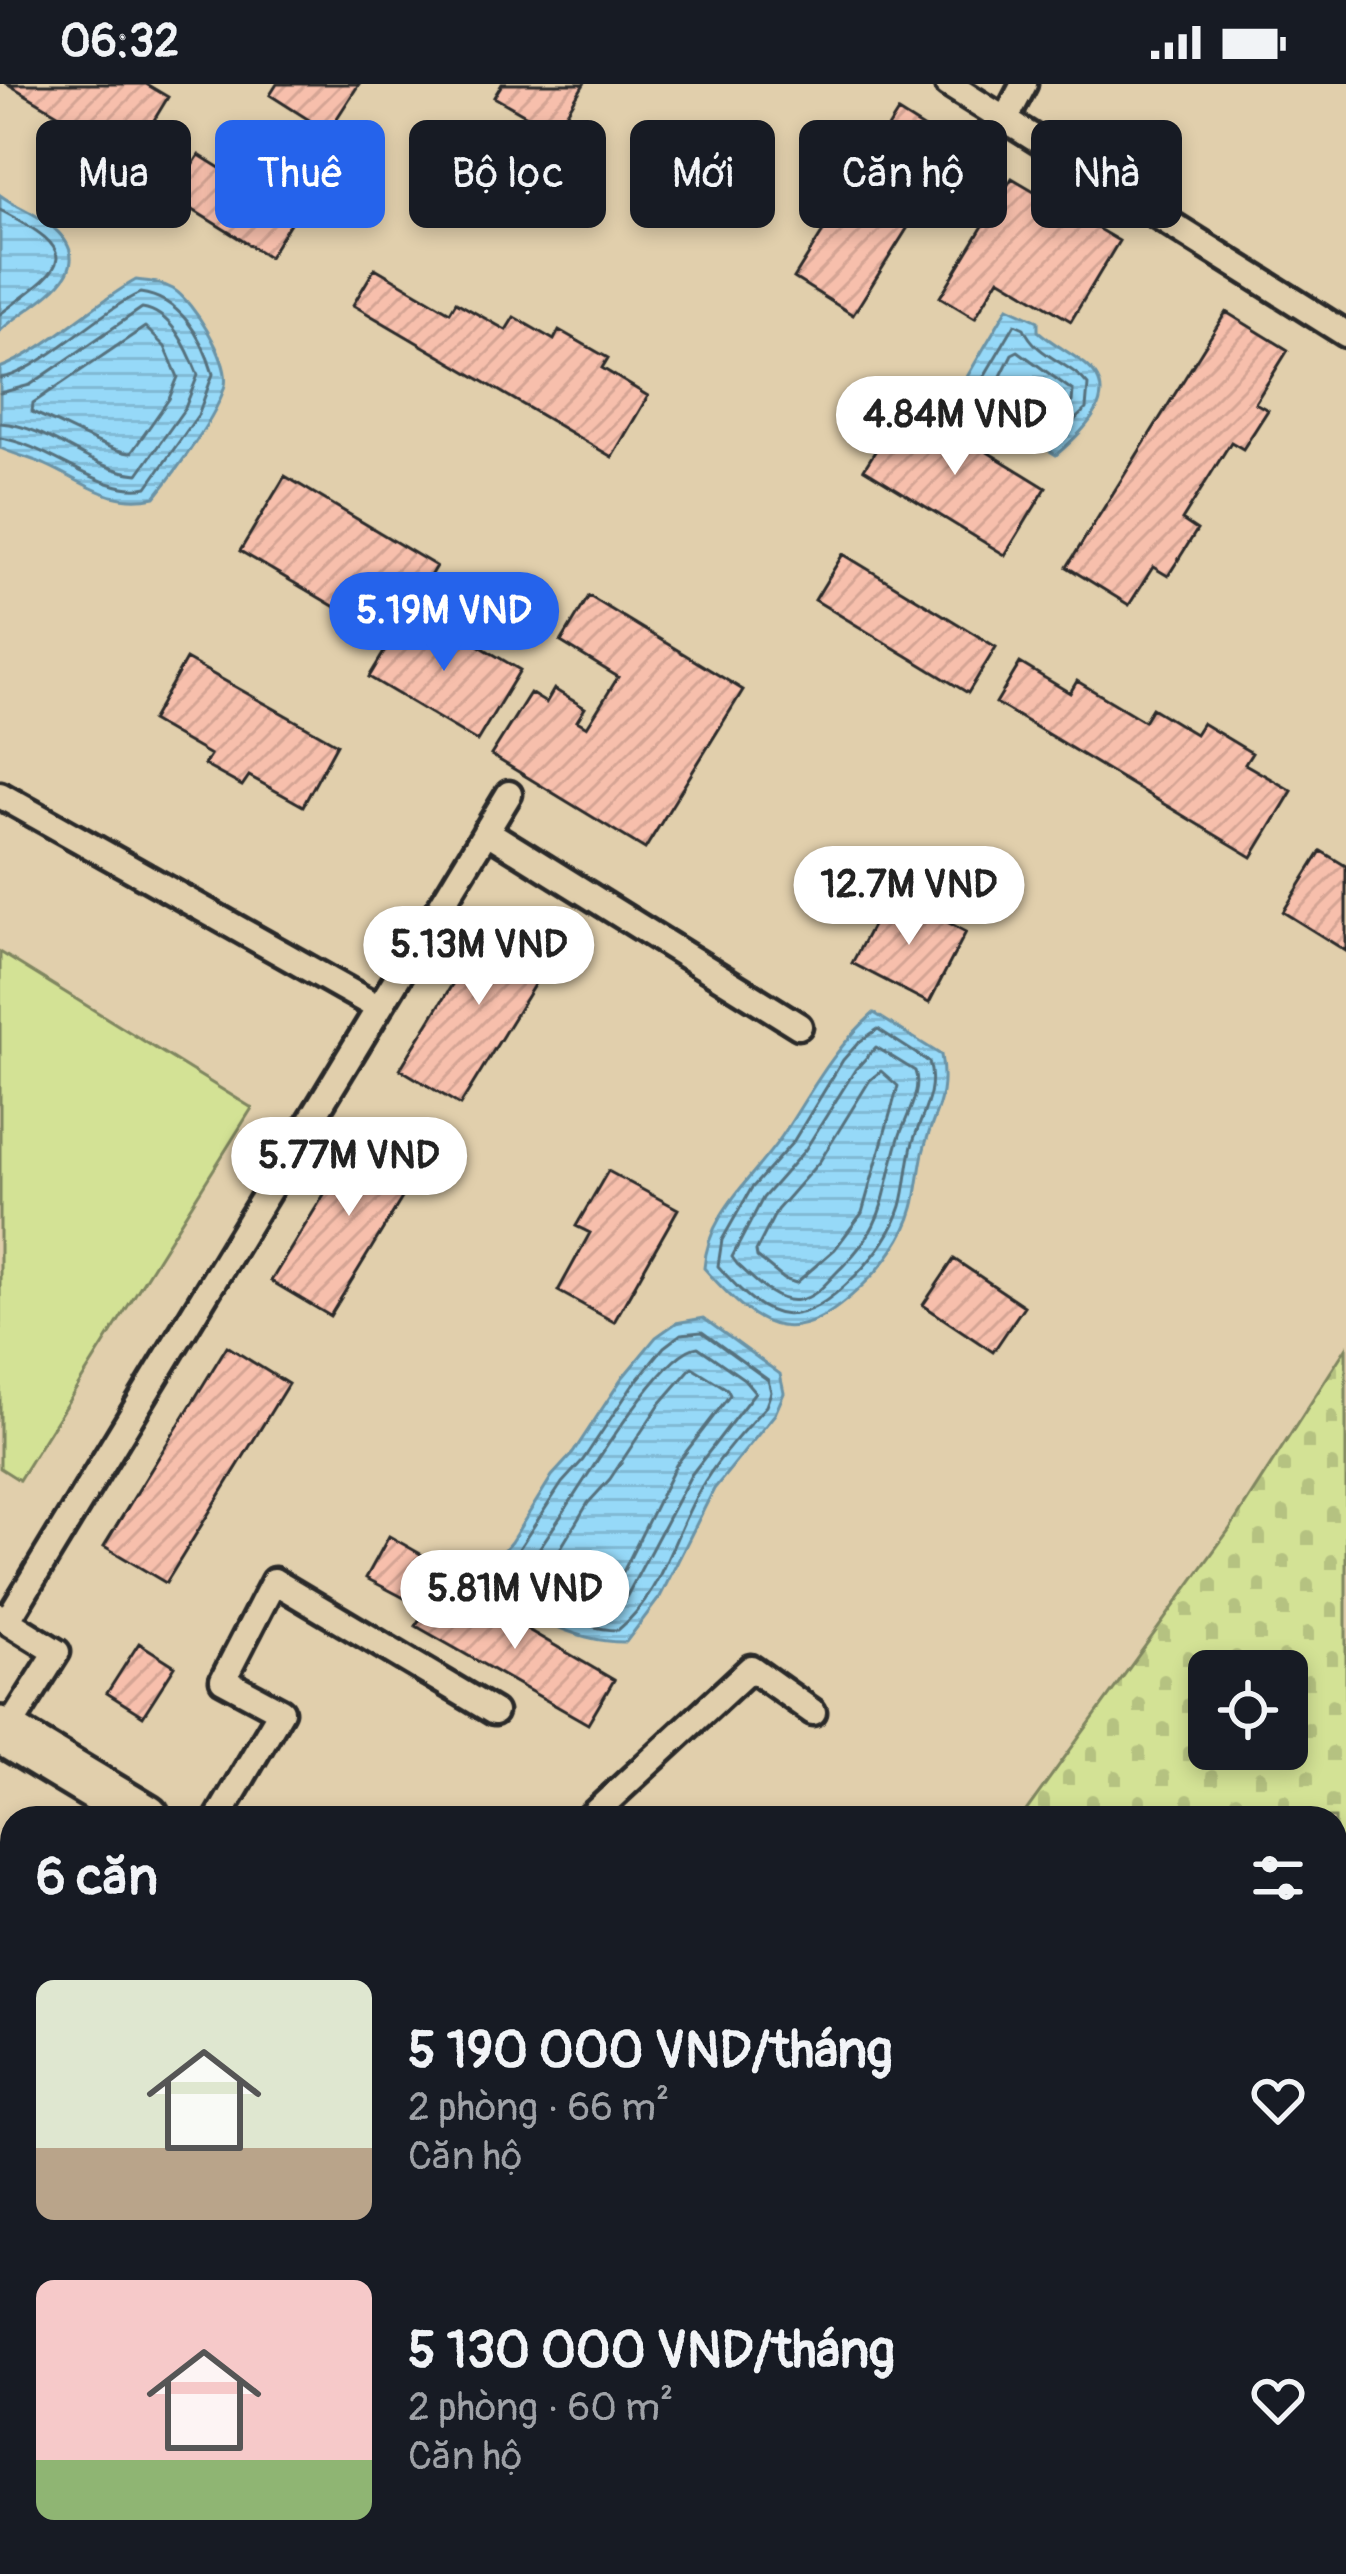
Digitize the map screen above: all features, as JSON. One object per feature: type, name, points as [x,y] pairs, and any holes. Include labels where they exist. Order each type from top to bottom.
[{"type":"street","points":[[3,1731],[126,1806]]},
{"type":"lane","points":[[948,84],[1346,334]]},
{"type":"lane","points":[[1005,119],[1024,84]]},
{"type":"lane","points":[[3,1731],[57,1652],[4,1619],[509,794]]},
{"type":"lane","points":[[0,795],[380,1008]]},
{"type":"lane","points":[[486,831],[800,1026]]},
{"type":"lane","points":[[225,1806],[281,1711],[224,1680],[274,1581],[494,1712]]},
{"type":"lane","points":[[603,1806],[752,1668],[813,1712]]},
{"type":"green space","points":[[0,952],[252,1108],[19,1480],[0,1468]]},
{"type":"green space","points":[[1346,1348],[1346,1806],[1030,1806],[1229,1530]]},
{"type":"water","points":[[0,195],[36,216],[36,228],[53,228],[66,242],[71,257],[58,285],[0,331]]},
{"type":"water","points":[[136,280],[173,289],[190,306],[222,362],[225,385],[195,443],[155,497],[125,499],[0,448],[0,368]]},
{"type":"water","points":[[1008,307],[1038,321],[1038,331],[1085,364],[1101,388],[1087,424],[1056,455],[957,394]]},
{"type":"water","points":[[874,1013],[941,1055],[941,1095],[913,1208],[893,1250],[863,1285],[818,1319],[780,1326],[744,1308],[725,1291],[704,1268],[707,1248],[723,1212],[784,1133],[835,1055]]},
{"type":"water","points":[[703,1318],[780,1374],[784,1393],[775,1414],[714,1489],[660,1597],[626,1642],[586,1637],[545,1621],[511,1595],[496,1560],[656,1337],[676,1323]]},
{"type":"building","points":[[8,84],[146,84],[168,97],[154,120],[68,120]]},
{"type":"building","points":[[277,84],[359,84],[336,120],[309,120],[270,95]]},
{"type":"building","points":[[502,84],[584,84],[562,120],[534,120],[494,97]]},
{"type":"building","points":[[199,155],[215,165],[215,224],[191,209],[191,167]]},
{"type":"building","points":[[1012,178],[1031,189],[1031,228],[1097,228],[1119,241],[1071,321],[999,278],[975,318],[940,297],[982,228],[1007,228],[1007,186]]},
{"type":"building","points":[[222,228],[287,228],[269,257]]},
{"type":"building","points":[[825,228],[908,228],[853,315],[794,278]]},
{"type":"building","points":[[375,268],[450,312],[456,302],[506,330],[514,317],[554,340],[559,330],[608,358],[602,368],[648,396],[612,457],[353,305]]},
{"type":"building","points":[[1226,312],[1288,350],[1255,403],[1268,410],[1243,449],[1231,442],[1182,520],[1197,530],[1168,576],[1153,567],[1129,605],[1067,567]]},
{"type":"building","points":[[906,402],[1046,488],[1005,555],[864,469]]},
{"type":"building","points":[[285,476],[436,566],[391,640],[240,551]]},
{"type":"building","points":[[843,554],[996,647],[968,693],[815,600]]},
{"type":"building","points":[[589,596],[743,690],[645,849],[491,755],[530,693],[546,703],[554,689],[585,708],[577,721],[587,727],[618,677],[561,642]]},
{"type":"building","points":[[412,606],[520,670],[477,741],[369,677]]},
{"type":"building","points":[[186,659],[337,744],[303,806],[249,776],[242,786],[204,765],[210,755],[151,721]]},
{"type":"building","points":[[1020,663],[1070,693],[1077,681],[1144,721],[1152,708],[1195,734],[1202,723],[1252,753],[1245,764],[1292,791],[1252,857],[996,703]]},
{"type":"building","points":[[1321,851],[1346,866],[1346,951],[1283,912]]},
{"type":"building","points":[[890,892],[966,932],[929,1003],[852,963]]},
{"type":"building","points":[[498,910],[558,946],[460,1105],[400,1069]]},
{"type":"building","points":[[369,1121],[427,1157],[330,1316],[271,1281]]},
{"type":"building","points":[[608,1171],[678,1209],[614,1322],[558,1291],[590,1233],[576,1226]]},
{"type":"building","points":[[954,1259],[1024,1306],[993,1352],[923,1305]]},
{"type":"building","points":[[227,1346],[288,1384],[166,1583],[104,1546]]},
{"type":"building","points":[[389,1536],[433,1561],[410,1601],[366,1578]]},
{"type":"building","points":[[443,1580],[614,1680],[588,1724],[416,1626]]},
{"type":"building","points":[[139,1643],[175,1666],[143,1716],[107,1693]]}]
